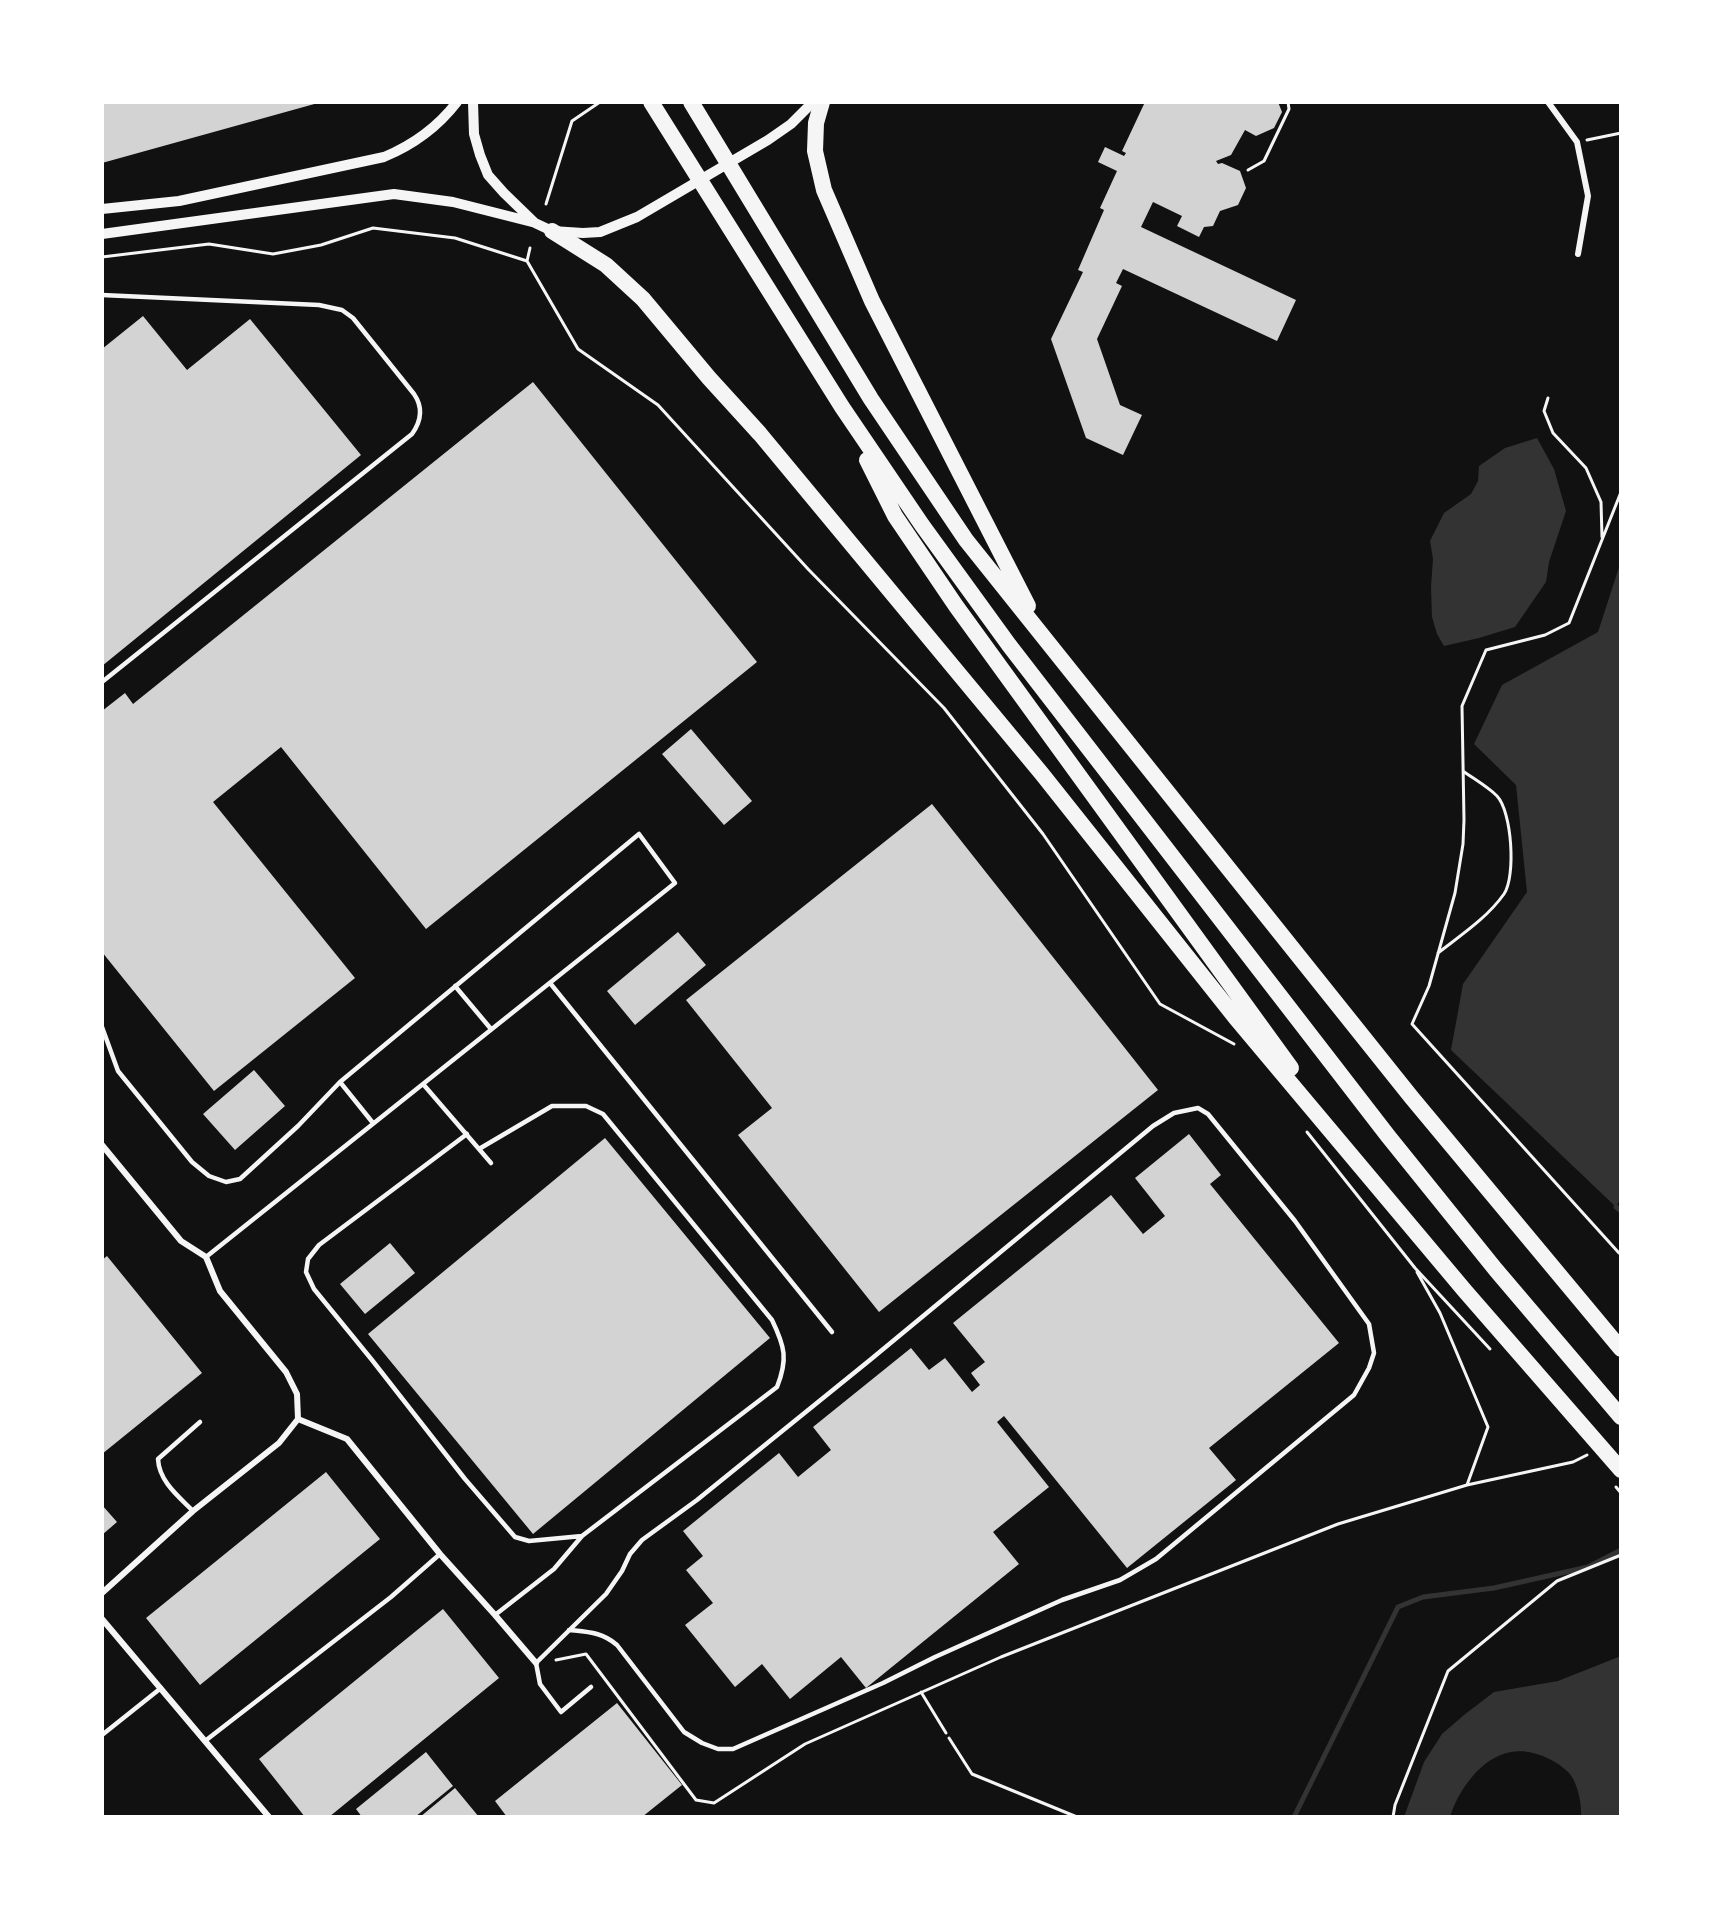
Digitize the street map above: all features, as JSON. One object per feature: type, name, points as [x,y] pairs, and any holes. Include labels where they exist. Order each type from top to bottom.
[{"type":"highway","points":[[651,102],[842,407],[922,525],[1008,645],[1388,1136],[1496,1270],[1621,1417]]},
{"type":"highway","points":[[691,102],[871,399],[966,540],[1397,1080],[1621,1349]]},
{"type":"highway","points":[[822,102],[816,123],[815,151],[824,190],[872,301],[1044,636]]},
{"type":"highway","points":[[552,231],[606,265],[643,299],[709,378],[760,434],[1042,774],[1235,1017],[1465,1291],[1621,1470]]},
{"type":"highway","points":[[842,407],[895,516],[956,606],[1356,1159]]},
{"type":"street","points":[[102,208],[179,201],[384,157],[421,138],[457,102]]},
{"type":"street","points":[[472,102],[474,134],[488,175],[535,223]]},
{"type":"street","points":[[102,234],[394,194],[453,202],[535,223],[552,231],[600,232],[638,217],[768,140],[791,124],[813,102]]},
{"type":"street","points":[[1548,102],[1576,142],[1588,196],[1578,254]]},
{"type":"street","points":[[102,1145],[181,1241],[206,1257],[220,1292],[286,1372],[297,1394],[298,1419],[279,1443],[193,1511],[102,1593]]},
{"type":"street","points":[[298,1419],[347,1439],[440,1554],[536,1663]]},
{"type":"street","points":[[102,1619],[269,1817]]},
{"type":"lane","points":[[102,295],[319,305],[335,308],[353,318],[414,394],[421,411],[418,424],[412,434],[102,682]]},
{"type":"lane","points":[[102,1027],[118,1071],[192,1162],[209,1176],[226,1182],[240,1179],[298,1126],[340,1082],[639,834],[675,883],[206,1257]]},
{"type":"lane","points":[[550,983],[832,1332]]},
{"type":"lane","points":[[455,986],[491,1029]]},
{"type":"lane","points":[[340,1082],[373,1123]]},
{"type":"lane","points":[[423,1084],[491,1163]]},
{"type":"lane","points":[[479,1149],[552,1106],[586,1106],[603,1114],[772,1320],[782,1341],[785,1356],[783,1372],[777,1387],[582,1536],[554,1569],[495,1614]]},
{"type":"lane","points":[[569,1630],[596,1632],[608,1637],[684,1732],[718,1749],[733,1749],[1062,1600],[1120,1580],[1156,1559],[1354,1395],[1369,1368],[1374,1353],[1369,1324],[1294,1221],[1208,1114],[1198,1108],[1174,1113],[1153,1126],[742,1463],[642,1540],[630,1554],[622,1571],[606,1594],[569,1630],[536,1663],[540,1684],[561,1712],[591,1687]]},
{"type":"lane","points":[[467,1134],[319,1245],[308,1258],[306,1272],[314,1289],[465,1479],[515,1537],[529,1541],[582,1536]]},
{"type":"lane","points":[[193,1511],[167,1483],[159,1469],[158,1459],[200,1422]]},
{"type":"lane","points":[[205,1741],[391,1597],[440,1554]]},
{"type":"lane","points":[[102,1735],[161,1688]]},
{"type":"path","points":[[546,204],[572,121],[600,102]]},
{"type":"path","points":[[1248,170],[1264,161],[1289,109],[1288,102]]},
{"type":"path","points":[[1576,142],[1621,134]]},
{"type":"path","points":[[102,258],[209,244],[273,254],[321,245],[373,228],[455,238],[527,261],[578,349],[658,405],[808,569],[944,708],[1043,834],[1160,1004],[1238,1047]]},
{"type":"path","points":[[527,261],[530,248]]},
{"type":"path","points":[[1548,398],[1544,411],[1553,433],[1586,468],[1601,502],[1602,538]]},
{"type":"path","points":[[1620,1252],[1412,1024],[1429,986],[1455,893],[1463,844],[1462,706],[1486,650],[1545,635],[1569,622],[1621,492]]},
{"type":"path","points":[[1438,953],[1487,913],[1505,892],[1512,872],[1510,830],[1498,797],[1463,771]]},
{"type":"path","points":[[1305,1130],[1415,1268],[1494,1353]]},
{"type":"path","points":[[1415,1268],[1440,1313],[1488,1427],[1467,1485],[1573,1462],[1592,1452]]},
{"type":"path","points":[[1393,1817],[1395,1805],[1448,1671],[1557,1581],[1621,1555]]},
{"type":"path","points":[[921,1692],[946,1733]]},
{"type":"path","points":[[949,1738],[972,1774],[1077,1817]]},
{"type":"shaded area","points":[[1537,438],[1554,469],[1566,511],[1549,562],[1546,582],[1515,627],[1444,646],[1437,634],[1432,617],[1433,559],[1430,541],[1444,513],[1471,494],[1478,481],[1479,466],[1505,448]]},
{"type":"shaded area","points":[[1621,561],[1621,1198],[1616,1207],[1451,1050],[1463,984],[1527,892],[1516,785],[1474,744],[1502,685],[1598,632]]},
{"type":"shaded area","points":[[1621,1656],[1621,1817],[1581,1817],[1579,1794],[1569,1773],[1557,1763],[1542,1756],[1518,1751],[1500,1755],[1481,1768],[1465,1786],[1450,1817],[1404,1817],[1424,1762],[1442,1734],[1494,1692],[1558,1681]]},
{"type":"building","points":[[102,102],[317,102],[318,103],[102,163]]},
{"type":"building","points":[[1145,102],[1278,102],[1282,112],[1274,128],[1256,136],[1245,130],[1231,155],[1216,161],[1218,164],[1222,163],[1240,171],[1246,188],[1238,205],[1220,211],[1213,226],[1204,227],[1199,237],[1177,226],[1182,216],[1153,202],[1141,227],[1296,300],[1277,341],[1123,269],[1116,283],[1122,286],[1097,339],[1120,405],[1142,415],[1123,455],[1086,438],[1051,339],[1083,272],[1078,270],[1104,210],[1100,208],[1117,171],[1098,162],[1105,147],[1124,156],[1126,153],[1122,151]]},
{"type":"building","points":[[143,316],[187,370],[250,319],[361,455],[102,666],[102,349]]},
{"type":"building","points":[[533,382],[757,662],[426,929],[281,747],[213,802],[355,978],[214,1091],[102,952],[102,711],[125,693],[133,704]]},
{"type":"building","points":[[691,729],[752,801],[724,825],[662,754]]},
{"type":"building","points":[[932,804],[1158,1090],[879,1312],[738,1135],[772,1108],[686,1000]]},
{"type":"building","points":[[678,932],[706,965],[635,1025],[607,991]]},
{"type":"building","points":[[254,1070],[285,1106],[235,1150],[203,1114]]},
{"type":"building","points":[[1189,1134],[1221,1175],[1210,1184],[1339,1343],[1209,1448],[1236,1480],[1127,1568],[1004,1416],[997,1422],[1049,1487],[993,1532],[1019,1564],[866,1688],[841,1657],[790,1699],[762,1664],[735,1687],[685,1625],[713,1603],[686,1570],[703,1556],[683,1531],[779,1453],[798,1477],[831,1450],[813,1427],[911,1348],[929,1370],[945,1358],[972,1392],[980,1385],[971,1373],[985,1362],[953,1323],[1111,1195],[1143,1234],[1165,1216],[1135,1178]]},
{"type":"building","points":[[605,1138],[770,1338],[533,1534],[368,1334]]},
{"type":"building","points":[[390,1243],[415,1273],[365,1314],[340,1284]]},
{"type":"building","points":[[107,1256],[202,1373],[102,1454],[102,1260]]},
{"type":"building","points":[[326,1472],[380,1539],[200,1685],[146,1618]]},
{"type":"building","points":[[102,1505],[117,1522],[102,1535]]},
{"type":"building","points":[[443,1609],[499,1678],[329,1817],[305,1817],[259,1759]]},
{"type":"building","points":[[617,1703],[682,1785],[642,1817],[507,1817],[495,1801]]},
{"type":"building","points":[[426,1752],[453,1786],[415,1817],[362,1817],[356,1809]]},
{"type":"building","points":[[455,1788],[479,1817],[420,1817]]},
{"type":"waterway","points":[[1616,1207],[1621,1211]]},
{"type":"waterway","points":[[1294,1817],[1398,1607],[1423,1597],[1494,1588],[1588,1567],[1621,1550]]}]
